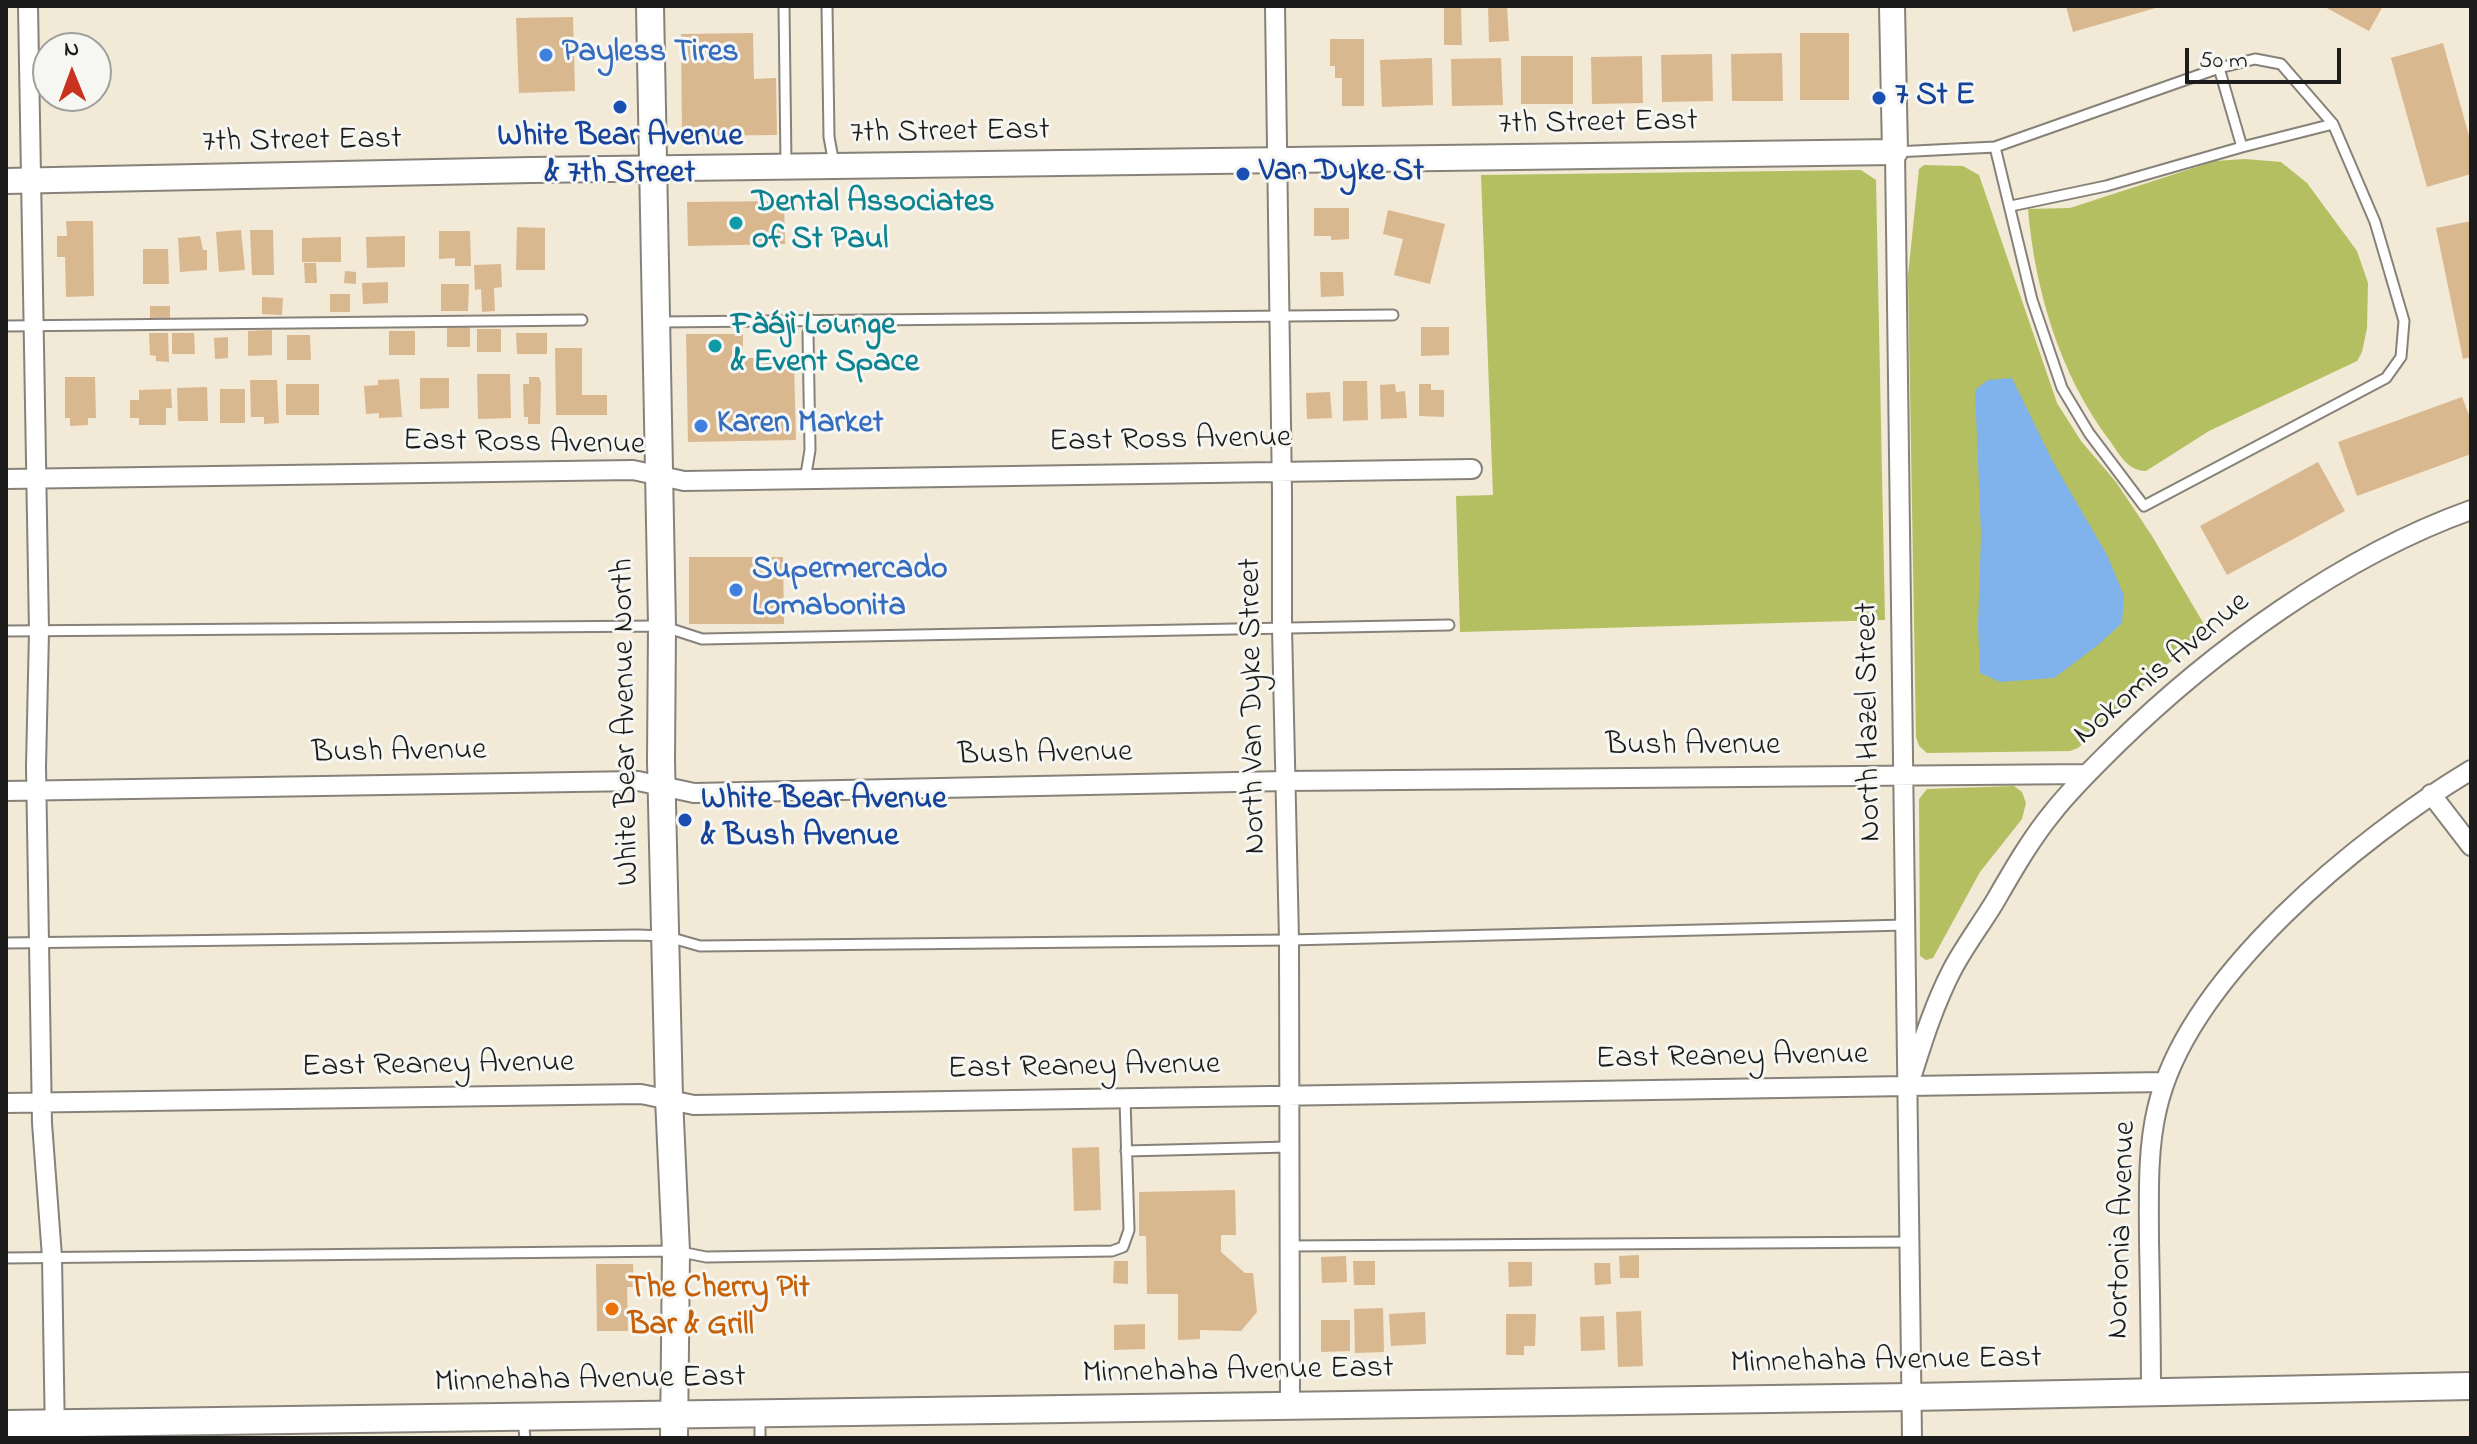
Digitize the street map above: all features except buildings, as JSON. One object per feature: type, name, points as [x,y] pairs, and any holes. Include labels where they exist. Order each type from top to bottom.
[{"type":"main road","name":"White Bear Avenue North","points":[[650,6],[665,936],[676,1251],[674,1426]]},
{"type":"main road","name":"Minnehaha Avenue East","points":[[6,1424],[55,1430],[760,1426],[1290,1406],[2471,1386]]},
{"type":"street","points":[[28,6],[18,181],[33,325],[39,631],[37,790],[42,1102],[52,1257],[55,1430]]},
{"type":"street","name":"North Van Dyke Street","points":[[1275,6],[1289,940],[1290,1406]]},
{"type":"street","name":"North Hazel Street","points":[[1892,6],[1912,1438]]},
{"type":"street","name":"7th Street East","points":[[18,181],[1895,152]]},
{"type":"street","name":"East Ross Avenue","points":[[6,479],[633,470],[684,481],[1472,469]]},
{"type":"street","name":"Nokomis Avenue","points":[[1908,1086],[1934,1008],[1953,969],[2021,857],[2052,812],[2087,774],[2159,705],[2266,621],[2383,550],[2471,510]]},
{"type":"street","name":"Nortonia Avenue","points":[[2151,1393],[2149,1202],[2155,1122],[2164,1082],[2214,995],[2287,911],[2331,869],[2431,794],[2471,770]]},
{"type":"street","name":"Bush Avenue","points":[[6,791],[638,781],[694,793],[1285,781],[2087,774]]},
{"type":"street","points":[[2431,794],[2471,846]]},
{"type":"street","name":"East Reaney Avenue","points":[[6,1103],[641,1094],[694,1105],[2164,1082]]},
{"type":"lane","points":[[784,6],[786,167]]},
{"type":"lane","points":[[827,6],[829,137],[835,167]]},
{"type":"lane","points":[[1895,152],[1995,147],[2219,68],[2255,59],[2281,64],[2333,124],[2375,222],[2404,321],[2401,357],[2386,378],[2144,506],[2089,433],[2062,388],[2032,300],[1995,147]]},
{"type":"lane","points":[[2219,68],[2242,147]]},
{"type":"lane","points":[[2011,206],[2106,186],[2333,124]]},
{"type":"lane","points":[[656,322],[1393,315]]},
{"type":"lane","points":[[6,326],[582,320]]},
{"type":"lane","points":[[805,480],[810,450],[808,333],[812,320]]},
{"type":"lane","points":[[6,631],[662,626],[702,639],[1449,625]]},
{"type":"lane","points":[[6,943],[665,936],[700,946],[1289,940],[1906,925]]},
{"type":"lane","points":[[6,1258],[676,1251],[706,1257],[1112,1251],[1123,1247],[1129,1230],[1125,1099]]},
{"type":"lane","points":[[1126,1151],[1288,1147]]},
{"type":"lane","points":[[1288,1246],[1911,1242]]},
{"type":"green space","points":[[2245,159],[2281,162],[2307,183],[2357,251],[2368,283],[2367,328],[2362,352],[2357,361],[2209,431],[2146,471],[2134,468],[2117,451],[2092,415],[2064,360],[2044,301],[2028,209],[2070,208],[2215,161]]},
{"type":"green space","points":[[1924,165],[1963,166],[1979,175],[2057,403],[2081,441],[2116,482],[2152,536],[2208,631],[2158,672],[2078,748],[2070,751],[1927,753],[1919,746],[1916,737],[1908,276],[1919,169]]},
{"type":"green space","points":[[1861,170],[1876,180],[1885,620],[1460,632],[1456,496],[1493,495],[1481,175]]},
{"type":"green space","points":[[2014,786],[2022,792],[2026,803],[2022,819],[1980,872],[1933,958],[1926,960],[1920,956],[1919,799],[1927,789]]},
{"type":"water","points":[[2012,378],[2053,462],[2107,555],[2124,596],[2122,623],[2054,678],[2000,682],[1980,673],[1981,535],[1975,390],[1988,380]]},
{"type":"place","name":"Payless Tires","points":[[546,55]]},
{"type":"place","name":"7 St E","points":[[1879,98]]},
{"type":"place","name":"White Bear Avenue & 7th Street","points":[[620,107]]},
{"type":"place","name":"Van Dyke St","points":[[1243,174]]},
{"type":"place","name":"Dental Associates of St Paul","points":[[736,223]]},
{"type":"place","name":"Fàájì Lounge & Event Space","points":[[715,346]]},
{"type":"place","name":"Karen Market","points":[[701,426]]},
{"type":"place","name":"Supermercado Lomabonita","points":[[736,590]]},
{"type":"place","name":"White Bear Avenue & Bush Avenue","points":[[685,820]]},
{"type":"place","name":"The Cherry Pit Bar & Grill","points":[[612,1309]]}]
